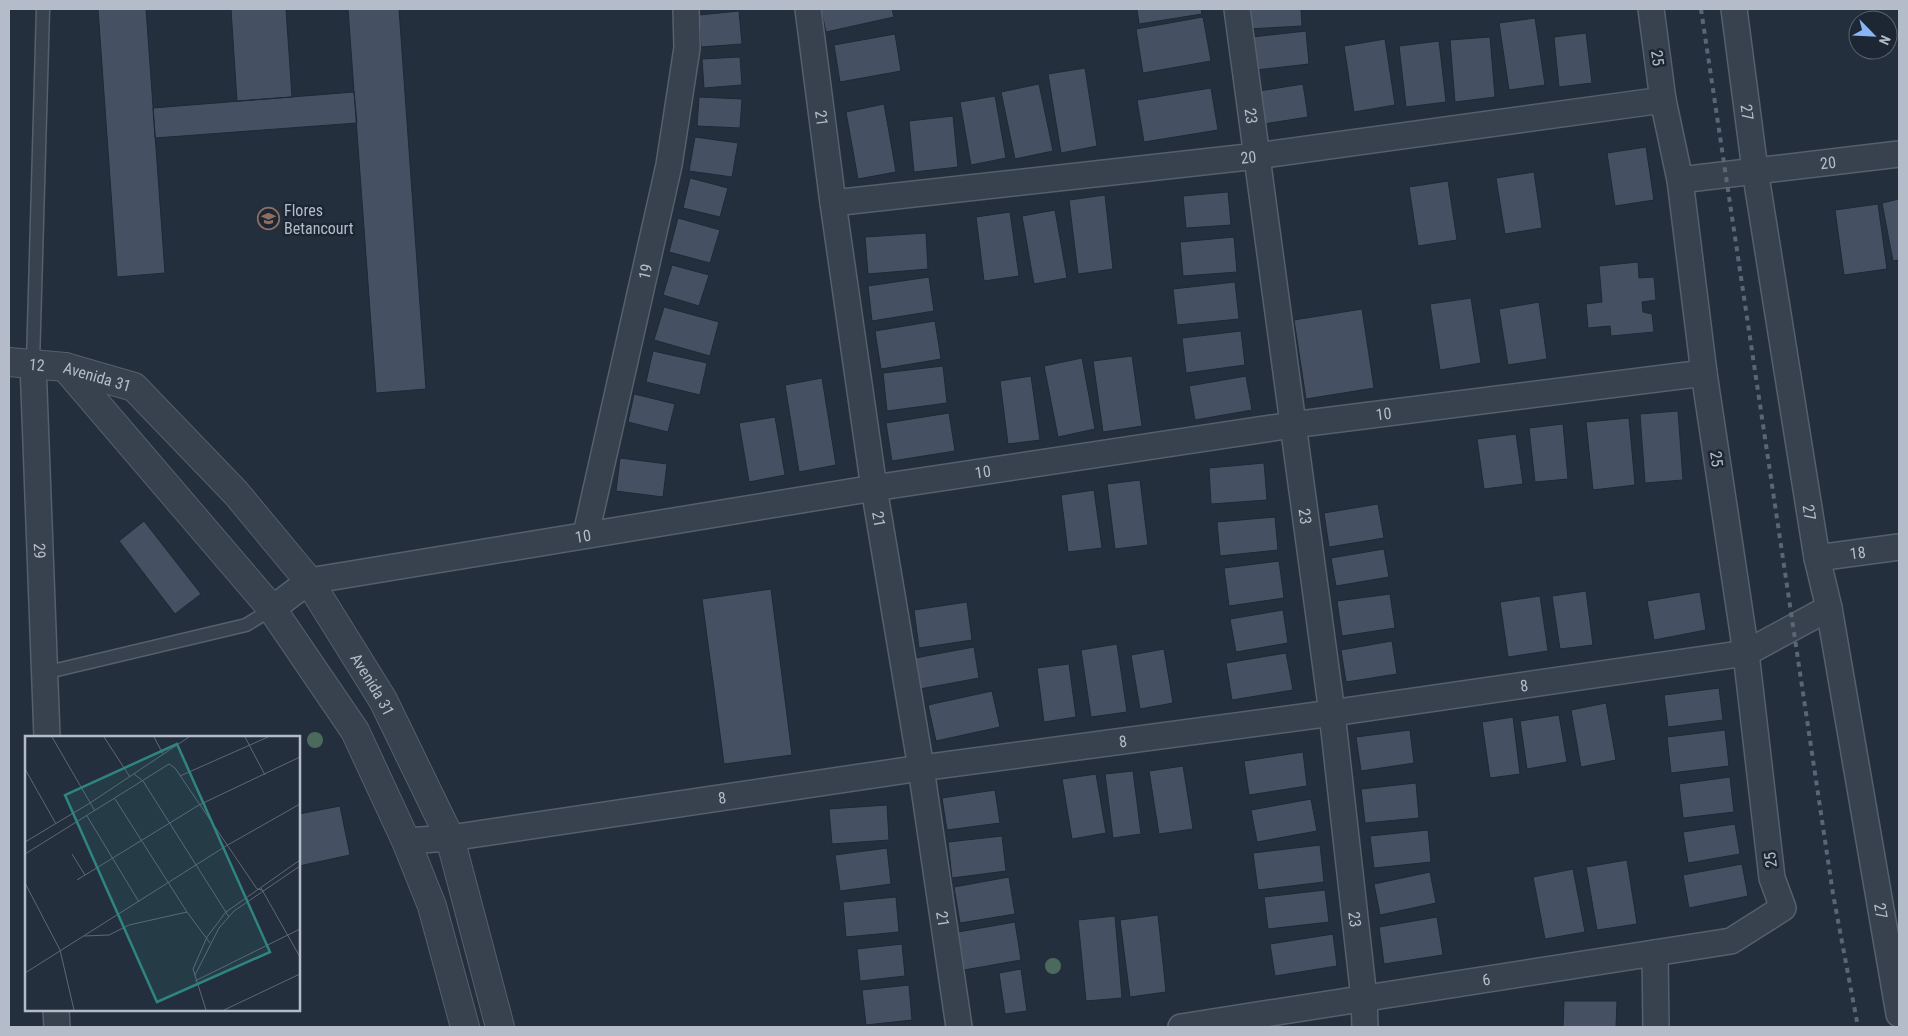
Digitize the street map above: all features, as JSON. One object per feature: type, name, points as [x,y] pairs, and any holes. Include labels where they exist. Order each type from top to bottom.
[{"type":"street","name":"19","points":[[586,534],[669,165],[687,48],[686,9]]},
{"type":"street","name":"21","points":[[808,9],[832,203],[874,488],[921,768],[959,1027]]},
{"type":"street","name":"23","points":[[1236,9],[1332,713],[1364,998],[1365,1027]]},
{"type":"street","name":"25","points":[[1651,9],[1663,100],[1680,180],[1704,373],[1746,653],[1772,878],[1783,908]]},
{"type":"street","name":"27","points":[[1734,9],[1755,170],[1817,558],[1889,894],[1899,1014]]},
{"type":"street","name":"20","points":[[832,203],[1257,156],[1663,100]]},
{"type":"street","name":"20","points":[[1680,180],[1899,154]]},
{"type":"street","name":"12","points":[[21,362],[65,367]]},
{"type":"street","name":"29","points":[[21,362],[47,736]]},
{"type":"street","name":"Avenida 31","points":[[65,367],[134,387],[236,493],[308,581],[383,700],[450,838],[500,1027]]},
{"type":"street","name":"Avenida 31","points":[[65,367],[272,609],[355,731],[406,841],[432,906],[465,1027]]},
{"type":"street","name":"10","points":[[272,609],[308,581],[586,534],[1292,424],[1704,373]]},
{"type":"street","name":"18","points":[[1817,558],[1899,547]]},
{"type":"street","name":"8","points":[[406,841],[450,838],[921,768],[1332,713],[1746,653],[1829,608]]},
{"type":"street","name":"6","points":[[1181,1027],[1731,941],[1783,908]]},
{"type":"street","points":[[1656,953],[1656,1027]]},
{"type":"street","points":[[56,1011],[57,1027]]},
{"type":"lane","points":[[21,362],[43,9]]},
{"type":"lane","points":[[44,673],[246,624],[272,609]]},
{"type":"building","points":[[98,9],[146,9],[165,273],[117,277]]},
{"type":"building","points":[[231,9],[286,9],[292,97],[237,101]]},
{"type":"building","points":[[348,9],[399,9],[426,389],[376,393]]},
{"type":"building","points":[[821,9],[892,9],[894,17],[826,32]]},
{"type":"building","points":[[1137,9],[1201,9],[1202,14],[1139,24]]},
{"type":"building","points":[[1247,9],[1301,9],[1302,26],[1248,29]]},
{"type":"building","points":[[739,11],[742,44],[701,47],[699,15]]},
{"type":"building","points":[[1203,17],[1211,61],[1143,73],[1136,29]]},
{"type":"building","points":[[1535,18],[1545,85],[1509,90],[1499,23]]},
{"type":"building","points":[[1306,31],[1309,64],[1256,70],[1252,37]]},
{"type":"building","points":[[1586,33],[1592,83],[1559,87],[1554,37]]},
{"type":"building","points":[[895,34],[901,71],[840,82],[834,45]]},
{"type":"building","points":[[1490,37],[1495,97],[1455,102],[1450,40]]},
{"type":"building","points":[[1385,39],[1395,105],[1354,112],[1344,46]]},
{"type":"building","points":[[1439,41],[1446,102],[1406,107],[1399,46]]},
{"type":"building","points":[[740,57],[742,85],[704,88],[702,59]]},
{"type":"building","points":[[1085,68],[1097,146],[1061,153],[1048,74]]},
{"type":"building","points":[[1039,84],[1053,151],[1015,159],[1001,92]]},
{"type":"building","points":[[1303,84],[1308,117],[1264,124],[1259,91]]},
{"type":"building","points":[[1211,88],[1218,130],[1144,142],[1137,100]]},
{"type":"building","points":[[354,92],[357,123],[155,138],[153,108]]},
{"type":"building","points":[[995,96],[1006,158],[971,165],[960,102]]},
{"type":"building","points":[[699,97],[742,99],[740,128],[697,126]]},
{"type":"building","points":[[884,104],[896,172],[858,179],[846,112]]},
{"type":"building","points":[[953,116],[958,167],[914,172],[909,121]]},
{"type":"building","points":[[695,137],[738,143],[732,177],[689,171]]},
{"type":"building","points":[[1646,147],[1654,200],[1615,206],[1607,153]]},
{"type":"building","points":[[1534,172],[1542,228],[1505,234],[1496,178]]},
{"type":"building","points":[[690,178],[728,188],[720,217],[683,208]]},
{"type":"building","points":[[1448,181],[1457,240],[1418,246],[1409,187]]},
{"type":"building","points":[[1228,192],[1231,225],[1186,228],[1183,196]]},
{"type":"building","points":[[1105,195],[1113,269],[1078,274],[1069,200]]},
{"type":"building","points":[[1899,199],[1899,260],[1893,261],[1882,203]]},
{"type":"building","points":[[1878,204],[1887,269],[1844,275],[1835,210]]},
{"type":"building","points":[[1055,210],[1067,278],[1034,284],[1022,216]]},
{"type":"building","points":[[1010,212],[1019,276],[984,281],[976,217]]},
{"type":"building","points":[[678,218],[720,230],[710,263],[669,252]]},
{"type":"building","points":[[926,233],[928,269],[868,274],[865,237]]},
{"type":"building","points":[[1234,237],[1237,272],[1183,276],[1180,242]]},
{"type":"building","points":[[1638,262],[1639,278],[1654,277],[1656,300],[1642,302],[1643,312],[1652,314],[1654,332],[1611,336],[1610,326],[1588,328],[1586,304],[1602,302],[1599,266]]},
{"type":"building","points":[[672,265],[709,275],[699,306],[663,295]]},
{"type":"building","points":[[929,277],[934,311],[872,321],[868,286]]},
{"type":"building","points":[[1235,282],[1239,319],[1177,325],[1173,289]]},
{"type":"building","points":[[1471,298],[1481,363],[1440,370],[1430,304]]},
{"type":"building","points":[[1539,302],[1547,359],[1508,365],[1499,309]]},
{"type":"building","points":[[664,307],[719,322],[710,356],[654,340]]},
{"type":"building","points":[[1362,309],[1374,388],[1306,399],[1294,320]]},
{"type":"building","points":[[935,321],[941,359],[881,369],[875,331]]},
{"type":"building","points":[[1241,331],[1245,365],[1186,373],[1182,338]]},
{"type":"building","points":[[653,351],[707,363],[700,395],[646,382]]},
{"type":"building","points":[[1132,356],[1142,426],[1103,432],[1093,361]]},
{"type":"building","points":[[1082,358],[1095,429],[1058,437],[1044,366]]},
{"type":"building","points":[[943,366],[947,403],[887,411],[883,373]]},
{"type":"building","points":[[1031,376],[1040,440],[1008,444],[1000,381]]},
{"type":"building","points":[[1246,376],[1252,410],[1195,420],[1189,386]]},
{"type":"building","points":[[822,378],[836,465],[799,472],[785,385]]},
{"type":"building","points":[[634,394],[675,404],[668,432],[628,422]]},
{"type":"building","points":[[1678,411],[1683,480],[1645,483],[1640,414]]},
{"type":"building","points":[[949,413],[955,451],[892,461],[886,423]]},
{"type":"building","points":[[775,417],[785,475],[749,482],[739,423]]},
{"type":"building","points":[[1629,418],[1635,485],[1593,490],[1586,422]]},
{"type":"building","points":[[1563,424],[1568,479],[1535,482],[1529,428]]},
{"type":"building","points":[[1516,434],[1523,484],[1484,489],[1477,439]]},
{"type":"building","points":[[620,458],[667,464],[663,497],[616,491]]},
{"type":"building","points":[[1264,463],[1267,500],[1211,504],[1209,468]]},
{"type":"building","points":[[1140,480],[1148,545],[1115,549],[1107,484]]},
{"type":"building","points":[[1094,490],[1102,548],[1068,552],[1061,495]]},
{"type":"building","points":[[1378,504],[1384,538],[1329,547],[1324,513]]},
{"type":"building","points":[[1275,517],[1278,550],[1220,556],[1217,522]]},
{"type":"building","points":[[144,521],[201,594],[175,614],[119,541]]},
{"type":"building","points":[[1384,549],[1389,577],[1336,586],[1331,558]]},
{"type":"building","points":[[1279,561],[1284,598],[1229,606],[1224,568]]},
{"type":"building","points":[[771,589],[792,755],[724,764],[702,599]]},
{"type":"building","points":[[1586,591],[1593,645],[1560,649],[1552,596]]},
{"type":"building","points":[[1700,592],[1706,630],[1654,640],[1647,601]]},
{"type":"building","points":[[1390,594],[1395,628],[1342,636],[1337,601]]},
{"type":"building","points":[[1540,596],[1548,651],[1508,657],[1500,602]]},
{"type":"building","points":[[967,602],[972,640],[919,648],[914,610]]},
{"type":"building","points":[[1283,610],[1288,643],[1236,652],[1230,619]]},
{"type":"building","points":[[1392,641],[1397,674],[1346,682],[1341,650]]},
{"type":"building","points":[[1117,644],[1127,712],[1091,717],[1081,650]]},
{"type":"building","points":[[974,647],[979,678],[920,689],[915,658]]},
{"type":"building","points":[[1164,649],[1173,703],[1140,709],[1131,655]]},
{"type":"building","points":[[1286,653],[1293,690],[1232,700],[1226,663]]},
{"type":"building","points":[[1069,664],[1076,717],[1044,722],[1037,668]]},
{"type":"building","points":[[1719,688],[1723,720],[1668,727],[1664,695]]},
{"type":"building","points":[[992,691],[1000,727],[936,741],[928,705]]},
{"type":"building","points":[[1606,703],[1616,760],[1581,767],[1571,710]]},
{"type":"building","points":[[1559,715],[1567,762],[1527,769],[1520,721]]},
{"type":"building","points":[[1513,717],[1520,774],[1490,778],[1482,722]]},
{"type":"building","points":[[1410,730],[1414,763],[1361,771],[1356,737]]},
{"type":"building","points":[[1725,730],[1729,766],[1671,773],[1667,737]]},
{"type":"building","points":[[1303,752],[1307,786],[1249,795],[1244,761]]},
{"type":"building","points":[[1183,766],[1193,829],[1159,834],[1149,771]]},
{"type":"building","points":[[1133,771],[1141,834],[1113,838],[1105,774]]},
{"type":"building","points":[[1096,774],[1106,833],[1072,839],[1062,779]]},
{"type":"building","points":[[1730,777],[1734,812],[1683,818],[1679,784]]},
{"type":"building","points":[[1416,783],[1419,818],[1365,823],[1361,789]]},
{"type":"building","points":[[995,790],[1000,823],[947,830],[942,798]]},
{"type":"building","points":[[1311,799],[1317,831],[1257,842],[1251,810]]},
{"type":"building","points":[[887,805],[889,840],[832,844],[829,809]]},
{"type":"building","points":[[340,806],[350,855],[300,866],[300,814]]},
{"type":"building","points":[[1735,824],[1740,854],[1688,863],[1683,832]]},
{"type":"building","points":[[1428,830],[1431,862],[1374,868],[1370,836]]},
{"type":"building","points":[[1002,836],[1006,871],[952,878],[948,842]]},
{"type":"building","points":[[1320,845],[1324,882],[1258,890],[1253,853]]},
{"type":"building","points":[[887,848],[891,884],[840,891],[835,855]]},
{"type":"building","points":[[1627,860],[1637,924],[1597,930],[1586,867]]},
{"type":"building","points":[[1742,864],[1748,896],[1689,908],[1683,875]]},
{"type":"building","points":[[1573,869],[1585,932],[1545,939],[1533,877]]},
{"type":"building","points":[[1430,872],[1436,903],[1380,915],[1374,884]]},
{"type":"building","points":[[1009,877],[1015,914],[960,923],[954,887]]},
{"type":"building","points":[[1325,890],[1329,922],[1268,929],[1264,897]]},
{"type":"building","points":[[896,897],[899,932],[846,937],[843,902]]},
{"type":"building","points":[[1158,915],[1166,992],[1130,997],[1120,920]]},
{"type":"building","points":[[1115,916],[1122,998],[1086,1001],[1078,920]]},
{"type":"building","points":[[1437,917],[1443,955],[1384,964],[1379,927]]},
{"type":"building","points":[[1015,922],[1021,960],[964,970],[958,932]]},
{"type":"building","points":[[1333,934],[1337,966],[1275,976],[1270,944]]},
{"type":"building","points":[[902,944],[905,976],[860,981],[857,949]]},
{"type":"building","points":[[1021,969],[1027,1011],[1005,1014],[999,973]]},
{"type":"building","points":[[909,985],[912,1020],[866,1025],[862,990]]},
{"type":"building","points":[[1564,1001],[1617,1001],[1616,1027],[1563,1027]]},
{"type":"railway","points":[[1701,9],[1833,894],[1858,1027]]},
{"type":"place","name":"Flores Betancourt","points":[[268,219]]}]
